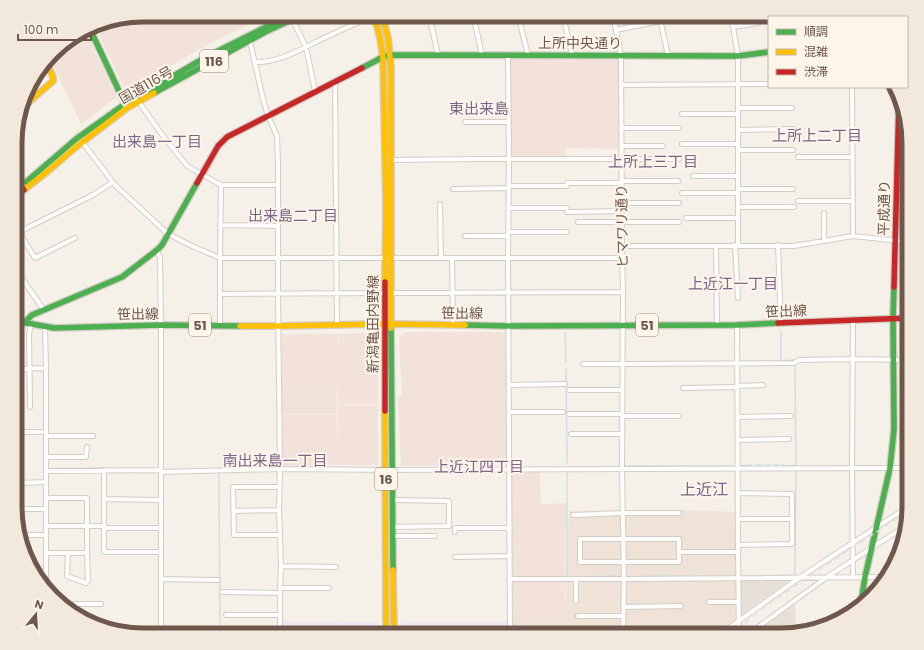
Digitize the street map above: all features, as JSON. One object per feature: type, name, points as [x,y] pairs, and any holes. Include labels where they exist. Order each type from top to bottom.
[{"type":"main road","name":"国道116号","points":[[22,188],[76,139],[126,106],[208,56],[280,22]]},
{"type":"main road","name":"国道116号","points":[[22,188],[48,172],[126,106],[139,102],[250,42],[283,22]]},
{"type":"main road","name":"新潟亀田内野線","points":[[376,22],[383,57],[386,205],[384,293],[386,628]]},
{"type":"main road","name":"新潟亀田内野線","points":[[383,22],[387,36],[392,76],[391,324],[394,628]]},
{"type":"main road","points":[[92,33],[126,106]]},
{"type":"main road","name":"上所中央通り","points":[[24,323],[32,315],[122,277],[157,250],[162,245],[218,146],[227,137],[383,57],[390,55],[528,54],[738,56],[768,52]]},
{"type":"main road","points":[[29,102],[53,81],[53,77],[48,67]]},
{"type":"main road","name":"平成通り","points":[[862,597],[865,577],[890,468],[894,429],[893,318],[899,115]]},
{"type":"main road","name":"笹出線","points":[[24,323],[45,327],[76,328],[337,324],[508,326],[737,325],[902,318]]},
{"type":"street","points":[[294,22],[306,47],[315,92]]},
{"type":"street","points":[[255,62],[276,60],[359,22]]},
{"type":"street","points":[[431,22],[438,55]]},
{"type":"street","points":[[475,22],[482,55]]},
{"type":"street","points":[[520,22],[528,54]]},
{"type":"street","points":[[564,22],[572,55]]},
{"type":"street","name":"ヒマワリ通り","points":[[614,22],[621,55],[622,85],[623,628]]},
{"type":"street","points":[[616,30],[656,22]]},
{"type":"street","points":[[661,22],[668,55]]},
{"type":"street","points":[[732,22],[738,56],[738,298]]},
{"type":"street","points":[[733,27],[758,23]]},
{"type":"street","points":[[250,42],[263,99],[268,116],[277,136],[280,469],[279,510],[281,566],[280,628]]},
{"type":"street","points":[[508,55],[510,628]]},
{"type":"street","points":[[335,81],[337,324]]},
{"type":"street","points":[[622,85],[768,84]]},
{"type":"street","points":[[852,88],[853,236]]},
{"type":"street","points":[[139,102],[187,166],[221,185],[278,185]]},
{"type":"street","points":[[453,105],[509,105]]},
{"type":"street","points":[[738,108],[792,108]]},
{"type":"street","points":[[682,114],[738,114]]},
{"type":"street","points":[[465,122],[509,122]]},
{"type":"street","points":[[622,128],[679,128]]},
{"type":"street","points":[[738,130],[793,129]]},
{"type":"street","points":[[83,143],[115,185],[168,234],[220,258],[622,258]]},
{"type":"street","points":[[682,144],[738,144]]},
{"type":"street","points":[[622,146],[663,146]]},
{"type":"street","points":[[738,150],[794,150]]},
{"type":"street","points":[[798,157],[853,157]]},
{"type":"street","points":[[391,160],[679,159]]},
{"type":"street","points":[[693,176],[738,176]]},
{"type":"street","points":[[453,188],[678,181]]},
{"type":"street","points":[[22,230],[93,195],[113,182]]},
{"type":"street","points":[[220,325],[221,185]]},
{"type":"street","points":[[682,193],[793,189]]},
{"type":"street","points":[[798,201],[853,201]]},
{"type":"street","points":[[622,203],[679,203]]},
{"type":"street","points":[[440,204],[440,258]]},
{"type":"street","points":[[738,207],[794,207]]},
{"type":"street","points":[[509,208],[622,211]]},
{"type":"street","points":[[824,213],[824,241]]},
{"type":"street","points":[[686,218],[738,218]]},
{"type":"street","points":[[578,222],[679,222]]},
{"type":"street","points":[[220,225],[278,226]]},
{"type":"street","points":[[465,236],[567,232]]},
{"type":"street","points":[[622,246],[794,246],[853,236],[902,241]]},
{"type":"street","points":[[22,237],[35,258],[74,238]]},
{"type":"street","points":[[778,245],[780,323]]},
{"type":"street","points":[[716,246],[717,324]]},
{"type":"street","points":[[157,250],[160,258],[161,326],[161,628]]},
{"type":"street","points":[[452,258],[453,325]]},
{"type":"street","points":[[22,279],[44,310]]},
{"type":"street","points":[[392,293],[623,292]]},
{"type":"street","points":[[220,294],[384,293]]},
{"type":"street","points":[[853,320],[853,577]]},
{"type":"street","points":[[30,407],[29,334],[31,324]]},
{"type":"street","points":[[737,325],[738,628]]},
{"type":"street","points":[[45,327],[46,580]]},
{"type":"street","points":[[583,364],[794,363],[799,360],[902,360]]},
{"type":"street","points":[[22,369],[46,368]]},
{"type":"street","points":[[509,385],[565,384]]},
{"type":"street","points":[[683,388],[763,385]]},
{"type":"street","points":[[569,390],[622,390]]},
{"type":"street","points":[[509,412],[563,412]]},
{"type":"street","points":[[569,414],[679,416]]},
{"type":"street","points":[[738,417],[791,416]]},
{"type":"street","points":[[22,432],[93,436]]},
{"type":"street","points":[[571,434],[622,434]]},
{"type":"street","points":[[738,440],[789,439]]},
{"type":"street","points":[[46,457],[86,457],[87,448]]},
{"type":"street","points":[[46,471],[902,468]]},
{"type":"street","points":[[104,470],[104,552],[161,552]]},
{"type":"street","points":[[22,482],[46,482]]},
{"type":"street","points":[[280,487],[233,487],[234,535],[280,535]]},
{"type":"street","points":[[738,493],[792,494],[792,544],[738,545]]},
{"type":"street","points":[[46,498],[87,498],[88,581],[86,583],[67,576],[68,553]]},
{"type":"street","points":[[104,499],[161,500]]},
{"type":"street","points":[[393,500],[449,501],[449,526],[393,527]]},
{"type":"street","points":[[22,509],[46,509]]},
{"type":"street","points":[[233,511],[279,510]]},
{"type":"street","points":[[728,628],[852,542],[902,510]]},
{"type":"street","points":[[573,515],[679,513]]},
{"type":"street","points":[[738,519],[792,519]]},
{"type":"street","points":[[46,526],[161,528]]},
{"type":"street","points":[[454,532],[455,528],[510,528]]},
{"type":"street","points":[[756,628],[827,577],[900,529]]},
{"type":"street","points":[[25,535],[46,535]]},
{"type":"street","points":[[393,536],[435,536]]},
{"type":"street","points":[[679,538],[679,562],[580,562],[580,539],[624,539],[679,538]]},
{"type":"street","points":[[679,552],[738,552]]},
{"type":"street","points":[[46,553],[88,553]]},
{"type":"street","points":[[455,557],[510,556]]},
{"type":"street","points":[[281,566],[336,567]]},
{"type":"street","points":[[41,572],[46,572]]},
{"type":"street","points":[[510,579],[880,577]]},
{"type":"street","points":[[161,579],[218,580]]},
{"type":"street","points":[[576,579],[576,602]]},
{"type":"street","points":[[222,592],[329,588]]},
{"type":"street","points":[[709,602],[738,602]]},
{"type":"street","points":[[71,604],[101,604]]},
{"type":"street","points":[[623,607],[681,606]]},
{"type":"street","points":[[226,615],[280,615]]},
{"type":"street","points":[[578,616],[623,616]]},
{"type":"shaded area","points":[[143,22],[253,22],[207,45],[126,92],[97,31],[127,23]]},
{"type":"shaded area","points":[[87,36],[117,97],[81,124],[52,63],[69,47]]},
{"type":"shaded area","points":[[510,59],[619,60],[620,149],[565,148],[566,158],[511,158]]},
{"type":"shaded area","points":[[404,332],[506,332],[507,464],[401,466],[398,398],[402,394],[399,338]]},
{"type":"shaded area","points":[[372,333],[378,338],[378,404],[338,404],[338,387],[282,387],[281,334],[338,334],[338,353],[339,334]]},
{"type":"shaded area","points":[[282,387],[337,387],[337,414],[282,414]]},
{"type":"shaded area","points":[[338,405],[378,405],[378,465],[338,465]]},
{"type":"shaded area","points":[[282,415],[337,415],[338,465],[282,466]]},
{"type":"shaded area","points":[[512,470],[540,471],[541,504],[566,503],[565,617],[511,617]]},
{"type":"shaded area","points":[[681,510],[737,512],[737,628],[511,628],[511,617],[565,617],[569,511]]},
{"type":"shaded area","points":[[792,579],[741,615],[741,580]]},
{"type":"shaded area","points":[[795,604],[796,627],[761,628]]},
{"type":"shaded area","points":[[282,621],[379,622],[379,628],[282,628]]},
{"type":"shaded area","points":[[401,621],[507,621],[507,628],[402,628]]},
{"type":"green space","points":[[407,627],[441,627],[441,628]]},
{"type":"waterway","points":[[781,331],[781,361],[794,360]]},
{"type":"waterway","points":[[565,333],[566,362]]},
{"type":"waterway","points":[[789,466],[796,465],[795,365]]},
{"type":"waterway","points":[[566,369],[567,464]]},
{"type":"waterway","points":[[741,466],[752,465]]},
{"type":"waterway","points":[[756,465],[762,465]]},
{"type":"waterway","points":[[626,466],[735,466]]},
{"type":"waterway","points":[[758,576],[795,575],[796,471]]},
{"type":"waterway","points":[[567,472],[567,577],[615,576]]},
{"type":"waterway","points":[[219,473],[220,628]]},
{"type":"waterway","points":[[626,577],[661,576]]},
{"type":"waterway","points":[[666,576],[690,576]]},
{"type":"waterway","points":[[698,576],[704,576]]},
{"type":"waterway","points":[[708,576],[713,576]]},
{"type":"waterway","points":[[718,576],[723,576]]},
{"type":"waterway","points":[[727,576],[736,576]]},
{"type":"railway","points":[[738,628],[775,600],[902,516]]},
{"type":"traffic: fast","points":[[26,182],[76,139],[125,104],[208,56],[276,22]]},
{"type":"traffic: fast","points":[[154,93],[267,31],[287,22]]},
{"type":"traffic: fast","points":[[92,33],[126,106]]},
{"type":"traffic: fast","points":[[362,68],[383,57],[391,55],[738,56],[768,52]]},
{"type":"traffic: fast","points":[[24,323],[32,315],[122,277],[157,250],[162,245],[197,183]]},
{"type":"traffic: fast","points":[[862,597],[865,577],[890,468],[894,429],[894,287]]},
{"type":"traffic: fast","points":[[22,322],[54,328],[161,325],[240,326]]},
{"type":"traffic: fast","points":[[465,325],[737,325],[778,323]]},
{"type":"traffic: fast","points":[[391,328],[393,570]]},
{"type":"traffic: slow","points":[[376,22],[383,57],[386,205],[385,282]]},
{"type":"traffic: slow","points":[[384,22],[388,38],[391,68],[391,328]]},
{"type":"traffic: slow","points":[[29,102],[53,81],[53,77],[48,67]]},
{"type":"traffic: slow","points":[[22,191],[127,108],[154,93]]},
{"type":"traffic: slow","points":[[240,326],[384,324],[465,325]]},
{"type":"traffic: slow","points":[[385,411],[386,628]]},
{"type":"traffic: slow","points":[[393,570],[394,628]]},
{"type":"traffic: jam","points":[[197,183],[218,146],[227,137],[362,68]]},
{"type":"traffic: jam","points":[[894,287],[899,114]]},
{"type":"traffic: jam","points":[[385,282],[385,411]]},
{"type":"traffic: jam","points":[[778,323],[902,318]]},
{"type":"district","name":"東出来島","points":[[479,109]]},
{"type":"district","name":"上所上二丁目","points":[[817,136]]},
{"type":"district","name":"出来島一丁目","points":[[157,142]]},
{"type":"district","name":"上所上三丁目","points":[[653,162]]},
{"type":"district","name":"出来島二丁目","points":[[293,216]]},
{"type":"district","name":"上近江一丁目","points":[[733,284]]},
{"type":"district","name":"南出来島一丁目","points":[[275,461]]},
{"type":"district","name":"上近江四丁目","points":[[479,467]]},
{"type":"district","name":"上近江","points":[[704,489]]}]
